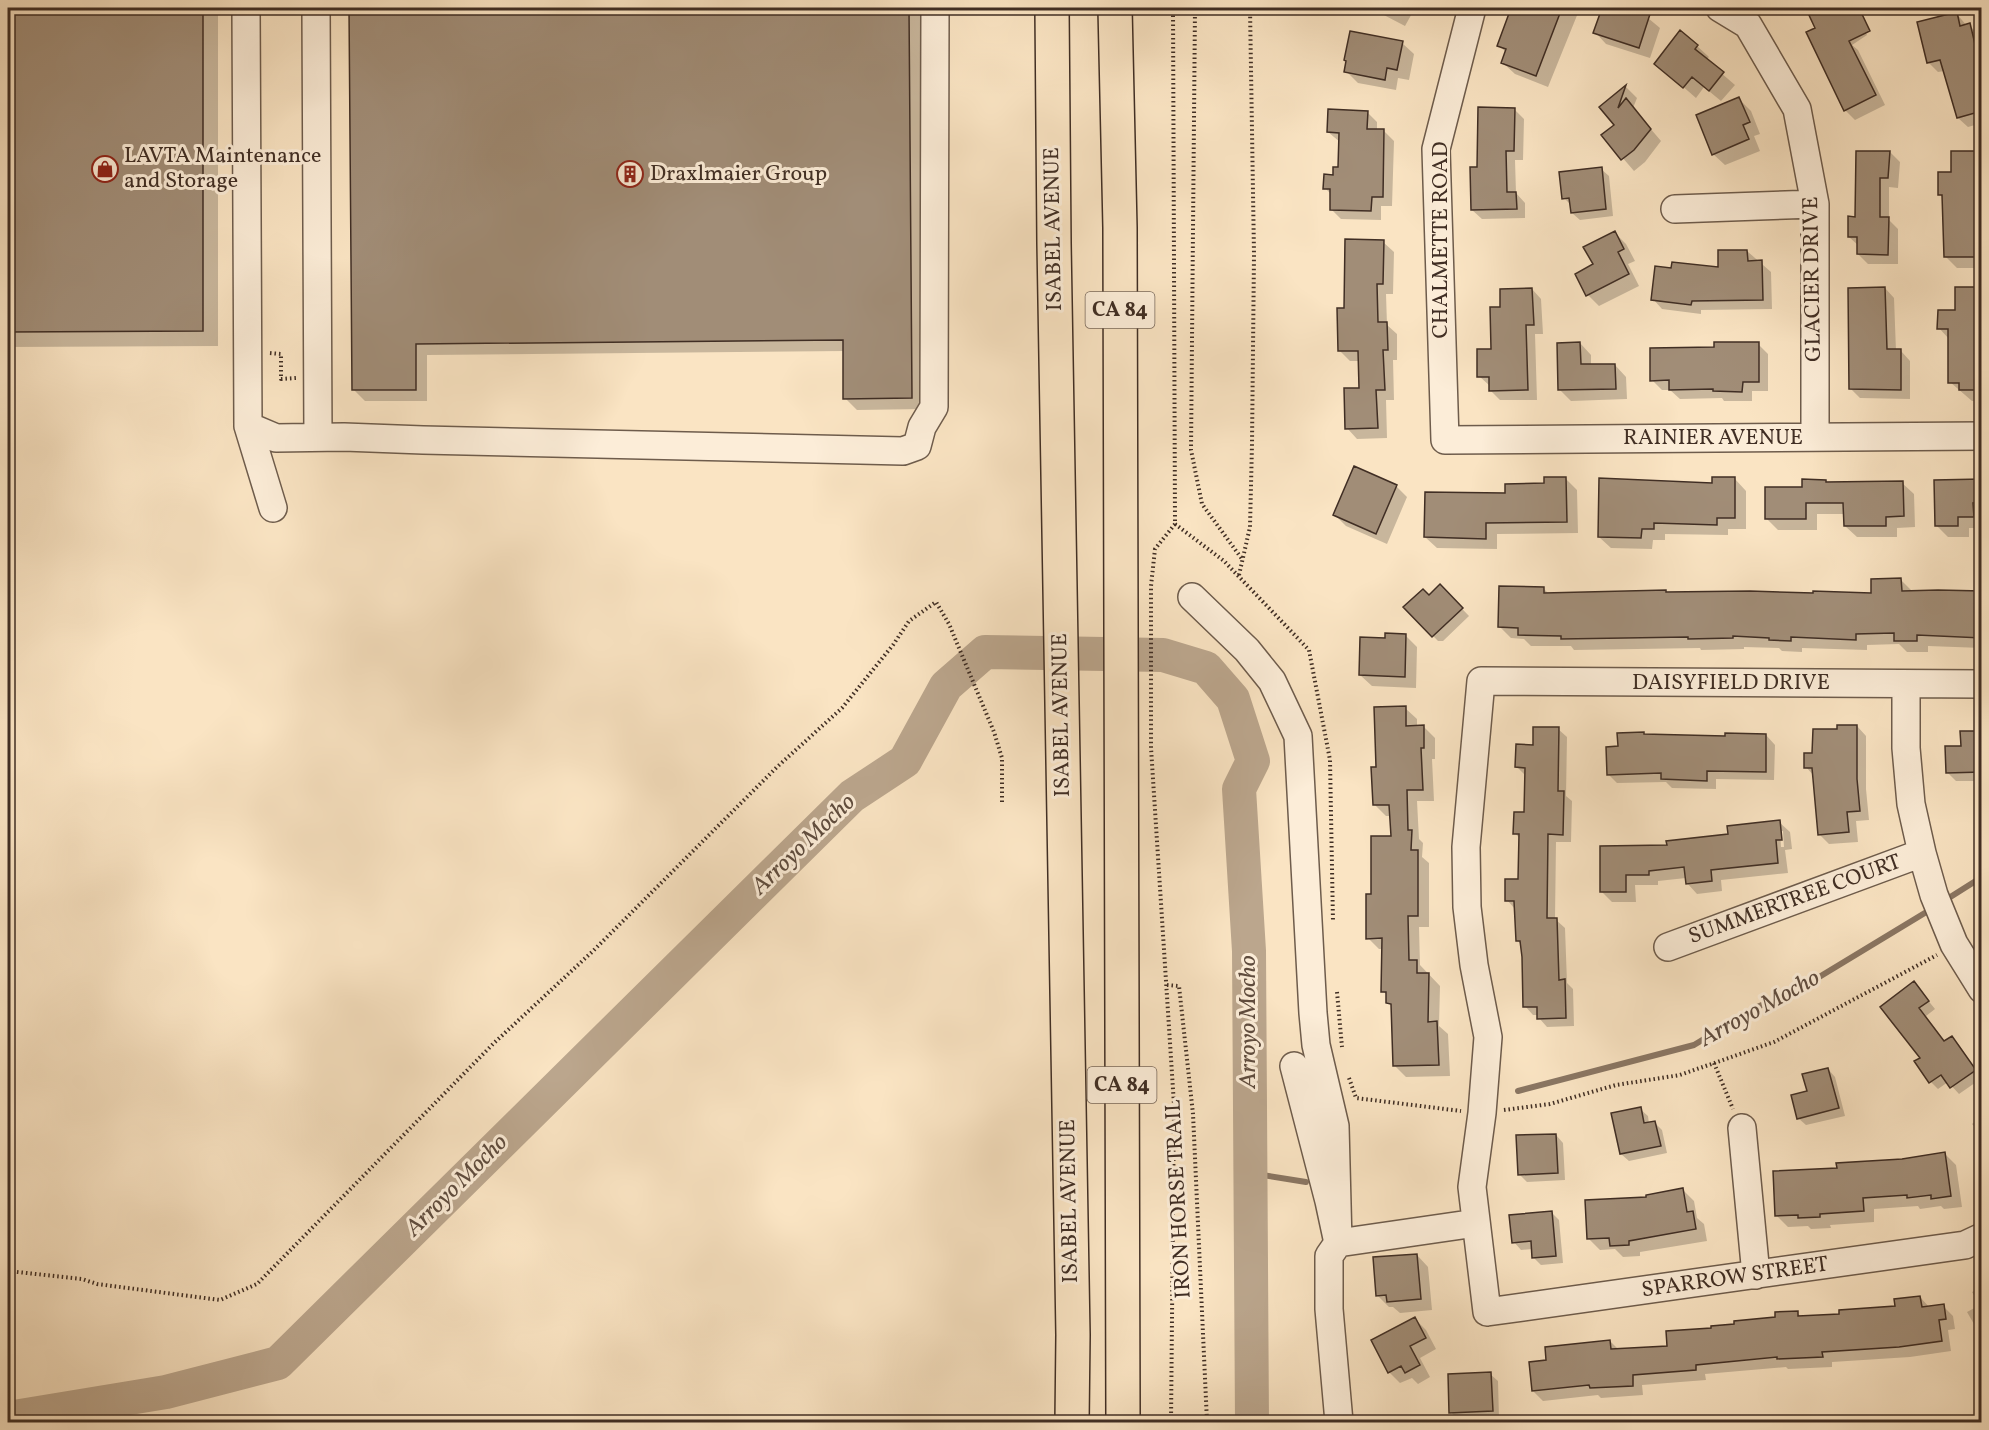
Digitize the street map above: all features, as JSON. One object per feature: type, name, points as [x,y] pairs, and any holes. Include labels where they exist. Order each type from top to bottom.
[{"type":"highway","name":"ISABEL AVENUE","points":[[1052,8],[1072,1422]]},
{"type":"highway","name":"CA 84","points":[[1115,8],[1120,228],[1136,587],[1136,748],[1123,1422]]},
{"type":"street","points":[[246,8],[248,426],[273,508]]},
{"type":"street","points":[[316,8],[318,437]]},
{"type":"street","points":[[248,426],[276,438],[318,437],[903,451],[917,446],[922,426],[934,407],[935,8]]},
{"type":"street","name":"CHALMETTE ROAD","points":[[1445,440],[1436,149],[1472,8]]},
{"type":"street","name":"GLACIER DRIVE","points":[[1720,8],[1748,25],[1797,109],[1815,204],[1815,437]]},
{"type":"street","points":[[1675,209],[1815,204]]},
{"type":"street","name":"RAINIER AVENUE","points":[[1445,440],[1982,436]]},
{"type":"street","points":[[1192,597],[1247,650],[1272,681],[1298,736],[1316,1045],[1335,1126],[1338,1243],[1329,1256],[1329,1309],[1338,1422]]},
{"type":"street","name":"DAISYFIELD DRIVE","points":[[1482,1113],[1488,1037],[1467,907],[1466,847],[1481,681],[1982,684]]},
{"type":"street","points":[[1906,684],[1906,748],[1911,804],[1922,853],[1934,895],[1954,944],[1982,989]]},
{"type":"street","name":"SUMMERTREE COURT","points":[[1668,947],[1922,853]]},
{"type":"street","points":[[1294,1066],[1338,1243]]},
{"type":"street","points":[[1338,1243],[1476,1223],[1472,1187],[1482,1113]]},
{"type":"street","points":[[1742,1128],[1756,1275]]},
{"type":"street","name":"SPARROW STREET","points":[[1476,1223],[1487,1312],[1965,1245],[1982,1237]]},
{"type":"path","points":[[1172,1422],[1174,1105],[1167,985],[1136,748],[1136,587],[1155,549],[1175,524],[1173,8]]},
{"type":"path","points":[[1196,8],[1191,450],[1202,504],[1242,559]]},
{"type":"path","points":[[1239,576],[1250,526],[1252,444],[1254,254],[1250,8]]},
{"type":"path","points":[[270,353],[281,354],[281,379],[296,378],[296,367]]},
{"type":"path","points":[[8,1271],[82,1279],[98,1284],[219,1300],[257,1284],[494,1043],[593,951],[777,767],[842,708],[909,621],[936,602],[949,624],[994,732],[1002,758],[1002,802]]},
{"type":"path","points":[[1482,1113],[1550,1104],[1616,1085],[1680,1075],[1774,1042],[1922,964],[1954,944]]},
{"type":"path","name":"IRON HORSE TRAIL","points":[[1167,985],[1179,986],[1193,1114],[1207,1422]]},
{"type":"path","points":[[1714,1063],[1742,1128]]},
{"type":"building","name":"LAVTA Maintenance and Storage","points":[[8,8],[203,8],[203,331],[8,332]]},
{"type":"building","name":"Draxlmaier Group","points":[[349,8],[909,8],[912,398],[843,399],[843,340],[416,344],[416,390],[352,390]]},
{"type":"building","points":[[1511,8],[1562,8],[1536,76],[1501,63],[1506,49],[1497,46]]},
{"type":"building","points":[[1602,8],[1652,8],[1639,48],[1593,33]]},
{"type":"building","points":[[1819,8],[1850,8],[1853,14],[1860,10],[1870,31],[1849,41],[1876,95],[1844,111],[1806,32],[1815,28],[1808,13]]},
{"type":"building","points":[[1957,12],[1960,26],[1970,23],[1982,74],[1982,111],[1957,118],[1940,60],[1927,63],[1917,22]]},
{"type":"building","points":[[1680,30],[1698,45],[1695,49],[1724,72],[1709,91],[1692,77],[1683,88],[1654,64]]},
{"type":"building","points":[[1350,31],[1403,41],[1397,70],[1387,68],[1385,80],[1344,72]]},
{"type":"building","points":[[1626,85],[1618,108],[1626,98],[1651,129],[1634,150],[1621,160],[1601,135],[1614,125],[1599,107]]},
{"type":"building","points":[[1739,97],[1750,122],[1743,125],[1749,139],[1712,155],[1696,115]]},
{"type":"building","points":[[1478,107],[1515,108],[1514,151],[1506,151],[1507,192],[1516,192],[1517,209],[1471,210],[1470,167],[1477,167]]},
{"type":"building","points":[[1328,109],[1368,111],[1367,129],[1384,129],[1383,197],[1372,197],[1371,211],[1330,210],[1330,189],[1323,189],[1324,174],[1333,175],[1333,167],[1338,167],[1339,133],[1327,132]]},
{"type":"building","points":[[1856,151],[1890,151],[1888,178],[1880,178],[1880,217],[1889,217],[1888,255],[1857,254],[1857,237],[1848,237],[1848,216],[1855,217]]},
{"type":"building","points":[[1951,151],[1982,151],[1982,257],[1944,257],[1942,195],[1938,195],[1938,172],[1951,172]]},
{"type":"building","points":[[1602,167],[1606,209],[1571,213],[1569,198],[1562,199],[1559,172]]},
{"type":"building","points":[[1615,231],[1624,249],[1618,252],[1629,274],[1586,296],[1575,274],[1593,264],[1583,247]]},
{"type":"building","points":[[1345,239],[1384,240],[1383,284],[1377,284],[1378,322],[1387,322],[1388,350],[1383,350],[1385,390],[1376,390],[1378,428],[1345,429],[1344,388],[1359,388],[1358,351],[1338,351],[1337,308],[1344,308]]},
{"type":"building","points":[[1718,250],[1747,250],[1748,261],[1762,260],[1763,300],[1692,301],[1691,305],[1651,300],[1655,266],[1671,268],[1672,262],[1718,267]]},
{"type":"building","points":[[1885,287],[1887,349],[1901,349],[1901,390],[1849,389],[1848,288]]},
{"type":"building","points":[[1955,287],[1982,287],[1982,390],[1959,390],[1959,383],[1948,383],[1948,329],[1937,329],[1938,310],[1955,310]]},
{"type":"building","points":[[1532,288],[1534,325],[1526,325],[1528,390],[1489,391],[1489,377],[1477,377],[1477,349],[1491,349],[1490,307],[1500,307],[1500,289]]},
{"type":"building","points":[[1580,342],[1581,364],[1615,364],[1616,389],[1558,390],[1557,343]]},
{"type":"building","points":[[1714,342],[1759,342],[1759,382],[1743,382],[1742,392],[1713,391],[1713,389],[1669,390],[1669,380],[1650,381],[1650,348],[1714,347]]},
{"type":"building","points":[[1354,466],[1397,485],[1376,534],[1333,515]]},
{"type":"building","points":[[1544,477],[1566,477],[1567,522],[1486,523],[1486,539],[1424,537],[1425,492],[1505,493],[1505,484],[1544,483]]},
{"type":"building","points":[[1712,477],[1735,477],[1735,518],[1717,518],[1717,525],[1654,523],[1654,529],[1642,529],[1641,538],[1598,537],[1599,478],[1712,483]]},
{"type":"building","points":[[1802,479],[1826,480],[1826,482],[1903,481],[1904,516],[1886,517],[1886,526],[1844,526],[1843,503],[1806,503],[1806,519],[1765,519],[1765,487],[1802,487]]},
{"type":"building","points":[[1982,479],[1982,502],[1973,503],[1974,517],[1958,517],[1958,526],[1935,526],[1934,480]]},
{"type":"building","points":[[1901,578],[1902,591],[1982,591],[1982,638],[1917,635],[1917,641],[1894,641],[1894,633],[1856,634],[1856,640],[1791,637],[1791,641],[1733,636],[1733,638],[1688,639],[1688,637],[1561,639],[1561,636],[1518,635],[1518,628],[1498,627],[1499,586],[1544,587],[1544,593],[1666,590],[1666,592],[1871,593],[1871,579]]},
{"type":"building","points":[[1440,584],[1463,608],[1432,637],[1403,607],[1423,589],[1429,595]]},
{"type":"building","points":[[1385,633],[1406,634],[1405,677],[1359,675],[1360,637],[1385,638]]},
{"type":"building","points":[[1406,706],[1406,726],[1424,725],[1424,748],[1421,748],[1423,790],[1407,790],[1408,830],[1412,830],[1411,850],[1418,850],[1418,916],[1408,916],[1409,960],[1417,960],[1417,973],[1429,973],[1428,1022],[1437,1021],[1439,1065],[1393,1066],[1391,1004],[1386,1003],[1386,992],[1381,992],[1382,938],[1366,939],[1366,894],[1371,894],[1371,836],[1391,836],[1389,805],[1373,805],[1371,767],[1376,767],[1374,707]]},
{"type":"building","points":[[1837,725],[1857,725],[1857,779],[1860,811],[1847,812],[1849,832],[1818,835],[1812,768],[1804,768],[1804,753],[1812,753],[1813,729],[1837,729]]},
{"type":"building","points":[[1533,727],[1559,727],[1558,791],[1564,791],[1563,835],[1548,834],[1547,918],[1557,918],[1559,980],[1565,979],[1566,1018],[1537,1019],[1537,1007],[1523,1007],[1522,957],[1520,941],[1516,941],[1514,901],[1505,901],[1505,879],[1518,879],[1519,834],[1513,834],[1514,812],[1524,812],[1525,768],[1515,767],[1516,744],[1533,745]]},
{"type":"building","points":[[1960,731],[1982,731],[1982,772],[1946,773],[1945,746],[1961,746]]},
{"type":"building","points":[[1644,732],[1644,734],[1725,736],[1725,733],[1766,734],[1766,772],[1707,771],[1707,781],[1661,779],[1661,773],[1607,775],[1606,747],[1618,746],[1617,733]]},
{"type":"building","points":[[1780,820],[1782,840],[1776,840],[1778,863],[1711,870],[1712,881],[1686,884],[1684,867],[1649,871],[1649,875],[1626,875],[1626,892],[1600,892],[1600,846],[1667,845],[1666,841],[1728,834],[1727,826]]},
{"type":"building","points":[[1914,981],[1929,1001],[1919,1008],[1944,1041],[1952,1036],[1976,1070],[1950,1088],[1941,1075],[1929,1083],[1914,1061],[1920,1058],[1880,1007]]},
{"type":"building","points":[[1828,1068],[1839,1108],[1797,1119],[1791,1095],[1807,1091],[1802,1074]]},
{"type":"building","points":[[1641,1107],[1644,1123],[1655,1121],[1661,1146],[1620,1154],[1611,1113]]},
{"type":"building","points":[[1556,1134],[1558,1173],[1518,1175],[1516,1135]]},
{"type":"building","points":[[1945,1152],[1951,1196],[1931,1199],[1931,1195],[1907,1198],[1907,1195],[1863,1198],[1864,1211],[1820,1214],[1820,1217],[1775,1216],[1773,1171],[1837,1168],[1836,1163],[1902,1159]]},
{"type":"building","points":[[1683,1188],[1687,1212],[1693,1211],[1696,1229],[1629,1241],[1629,1245],[1610,1246],[1609,1238],[1587,1239],[1585,1200],[1646,1197],[1646,1195]]},
{"type":"building","points":[[1552,1211],[1556,1256],[1532,1258],[1531,1241],[1512,1243],[1509,1215]]},
{"type":"building","points":[[1417,1254],[1421,1299],[1387,1302],[1386,1295],[1376,1296],[1373,1257]]},
{"type":"building","points":[[1920,1296],[1922,1307],[1944,1304],[1946,1319],[1939,1320],[1942,1341],[1899,1347],[1822,1352],[1823,1357],[1777,1359],[1777,1357],[1696,1365],[1696,1370],[1633,1375],[1633,1386],[1590,1388],[1589,1385],[1532,1391],[1529,1362],[1546,1360],[1545,1347],[1610,1340],[1611,1349],[1667,1346],[1666,1331],[1711,1328],[1711,1326],[1734,1324],[1734,1321],[1775,1317],[1775,1312],[1798,1311],[1798,1316],[1839,1314],[1839,1310],[1895,1306],[1894,1299]]},
{"type":"building","points":[[1415,1317],[1426,1338],[1410,1346],[1420,1365],[1405,1373],[1401,1366],[1388,1373],[1371,1340]]},
{"type":"building","points":[[1491,1372],[1493,1411],[1449,1413],[1448,1374]]},
{"type":"waterway","name":"Arroyo Mocho","points":[[8,1418],[166,1392],[278,1363],[852,796],[905,761],[946,686],[985,652],[1163,655],[1206,668],[1233,699],[1253,761],[1239,789],[1249,951],[1252,1422]]},
{"type":"waterway","name":"Arroyo Mocho","points":[[1944,901],[1982,877]]},
{"type":"waterway","name":"Arroyo Mocho","points":[[1518,1091],[1694,1045],[1755,1008],[1801,988],[1933,908]]},
{"type":"waterway","name":"Arroyo Mocho","points":[[1250,1173],[1306,1182]]},
{"type":"place","name":"LAVTA Maintenance and Storage","points":[[105,169]]},
{"type":"place","name":"Draxlmaier Group","points":[[630,174]]}]
